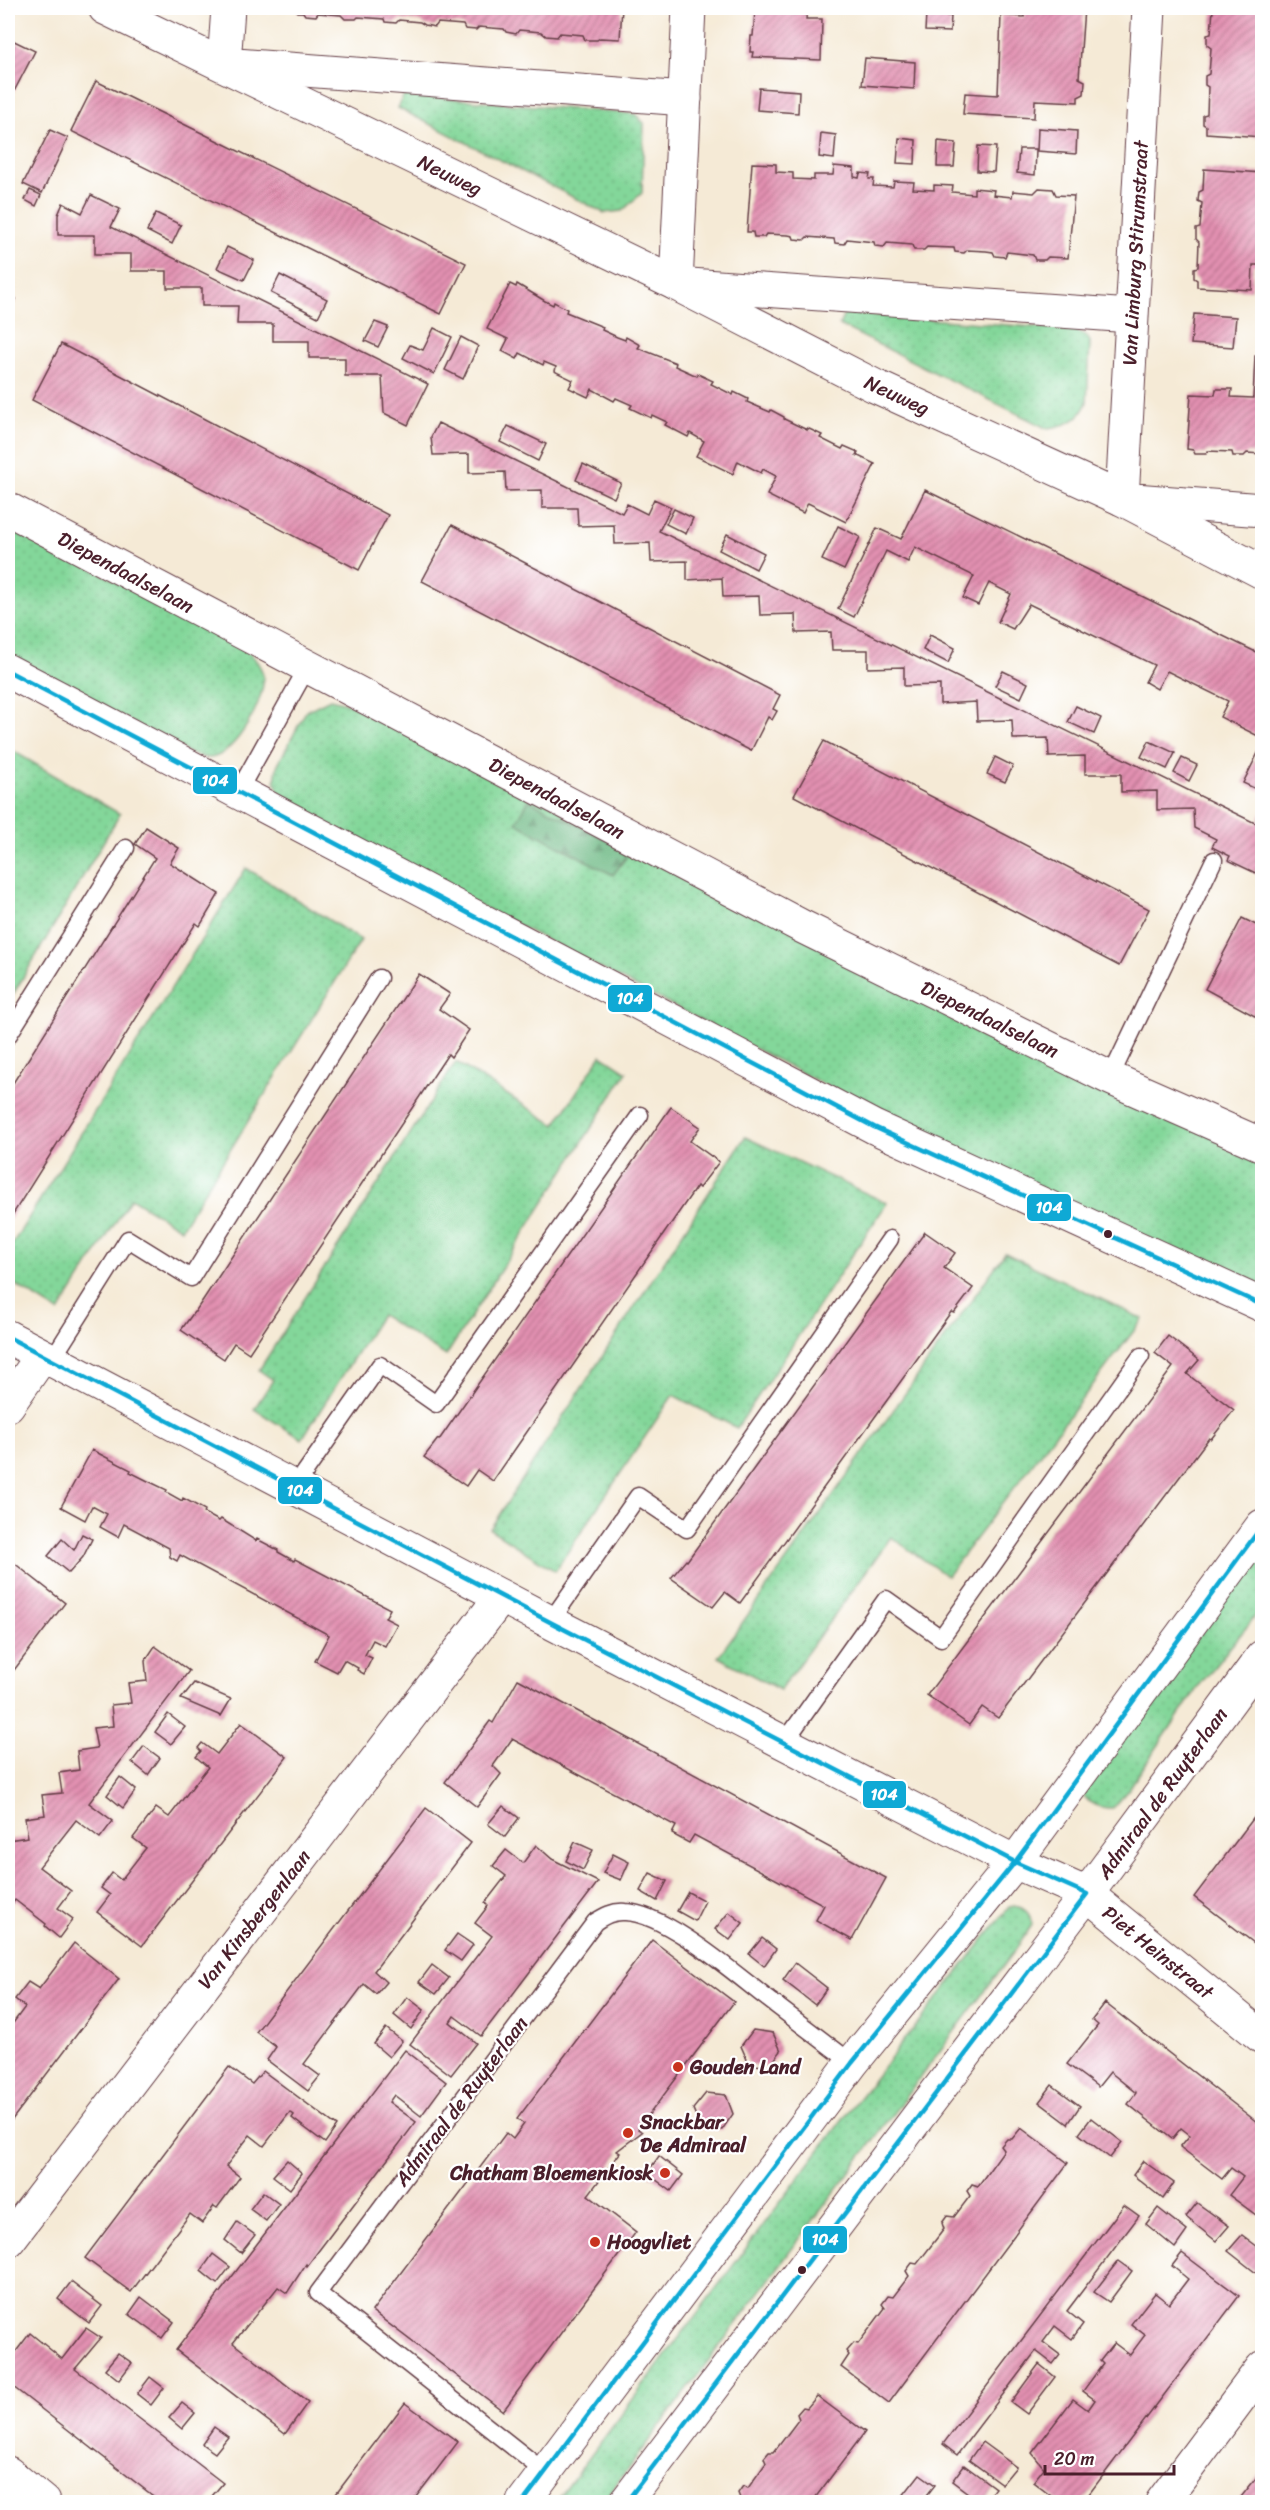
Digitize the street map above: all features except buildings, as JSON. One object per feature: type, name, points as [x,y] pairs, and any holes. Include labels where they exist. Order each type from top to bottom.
[{"type":"street","name":"Neuweg","points":[[105,8],[676,284],[875,386],[1122,499],[1263,572]]},
{"type":"street","points":[[224,64],[228,8]]},
{"type":"street","points":[[676,284],[689,8]]},
{"type":"street","name":"Van Limburg Stirumstraat","points":[[1122,499],[1149,8]]},
{"type":"street","name":"Neuweg","points":[[224,64],[685,99]]},
{"type":"street","name":"Neuweg","points":[[676,284],[1131,316]]},
{"type":"street","name":"Neuweg","points":[[1122,499],[1263,510]]},
{"type":"street","name":"Diependaalselaan","points":[[8,509],[803,927],[1110,1078],[1263,1145]]},
{"type":"street","points":[[8,671],[874,1127],[1263,1305]]},
{"type":"street","name":"Piet Heinstraat","points":[[8,1337],[501,1597],[1015,1862],[1087,1894],[1263,2037]]},
{"type":"street","points":[[8,1406],[47,1358]]},
{"type":"street","points":[[523,2502],[852,2063],[1015,1862],[1263,1526]]},
{"type":"street","name":"Van Kinsbergenlaan","points":[[8,2241],[501,1597]]},
{"type":"street","name":"Admiraal de Ruyterlaan","points":[[626,2502],[1087,1894],[1263,1657]]},
{"type":"street","points":[[1162,2502],[1263,2368]]},
{"type":"street","points":[[8,2473],[43,2502]]},
{"type":"lane","points":[[238,792],[307,668]]},
{"type":"lane","points":[[8,1036],[126,848]]},
{"type":"lane","points":[[1110,1078],[1214,860]]},
{"type":"lane","points":[[47,1358],[128,1239],[191,1278],[379,978]]},
{"type":"lane","points":[[294,1488],[380,1365],[436,1404],[640,1115]]},
{"type":"lane","points":[[550,1622],[638,1496],[687,1529],[890,1239]]},
{"type":"lane","points":[[784,1743],[886,1599],[941,1638],[1141,1356]]},
{"type":"lane","name":"Admiraal de Ruyterlaan","points":[[546,2473],[318,2293],[573,1950],[595,1922],[609,1914],[625,1912],[644,1916],[703,1949],[852,2063]]},
{"type":"green space","points":[[404,95],[635,114],[644,123],[642,193],[622,211],[604,213],[398,108]]},
{"type":"green space","points":[[845,313],[1074,330],[1086,335],[1090,342],[1087,402],[1080,414],[1071,422],[1046,428],[839,325]]},
{"type":"green space","points":[[8,524],[248,651],[261,668],[263,685],[255,711],[239,737],[220,755],[210,758],[191,754],[8,657]]},
{"type":"green space","points":[[330,699],[347,703],[1262,1160],[1262,1291],[894,1121],[289,806],[280,795],[275,782],[277,766],[306,711]]},
{"type":"green space","points":[[8,748],[120,814],[8,1003]]},
{"type":"green space","points":[[529,800],[630,852],[613,875],[516,823]]},
{"type":"green space","points":[[246,868],[361,940],[181,1229],[131,1198],[59,1312],[8,1280],[8,1251]]},
{"type":"green space","points":[[601,1055],[627,1072],[446,1356],[381,1315],[302,1439],[254,1409],[273,1380],[259,1370],[456,1062],[555,1125]]},
{"type":"green space","points":[[745,1137],[887,1203],[737,1428],[673,1395],[555,1571],[490,1529]]},
{"type":"green space","points":[[1005,1253],[1143,1319],[947,1576],[891,1537],[780,1690],[718,1657]]},
{"type":"green space","points":[[1262,1552],[1262,1608],[1198,1687],[1128,1790],[1112,1808],[1092,1804],[1079,1788]]},
{"type":"green space","points":[[1015,1906],[1027,1912],[1032,1925],[1016,1949],[603,2502],[556,2502],[848,2112],[1009,1907]]},
{"type":"transit line","name":"104","points":[[8,671],[874,1127],[1262,1305]]},
{"type":"transit line","name":"104","points":[[8,1337],[550,1622],[1015,1862],[1087,1894],[626,2502]]},
{"type":"transit line","name":"104","points":[[523,2502],[852,2063],[1015,1862],[1262,1526]]},
{"type":"place","name":"Gouden Land","points":[[678,2067]]},
{"type":"place","name":"Snackbar De Admiraal","points":[[628,2133]]},
{"type":"place","name":"Chatham Bloemenkiosk","points":[[665,2173]]},
{"type":"place","name":"Hoogvliet","points":[[595,2242]]}]
